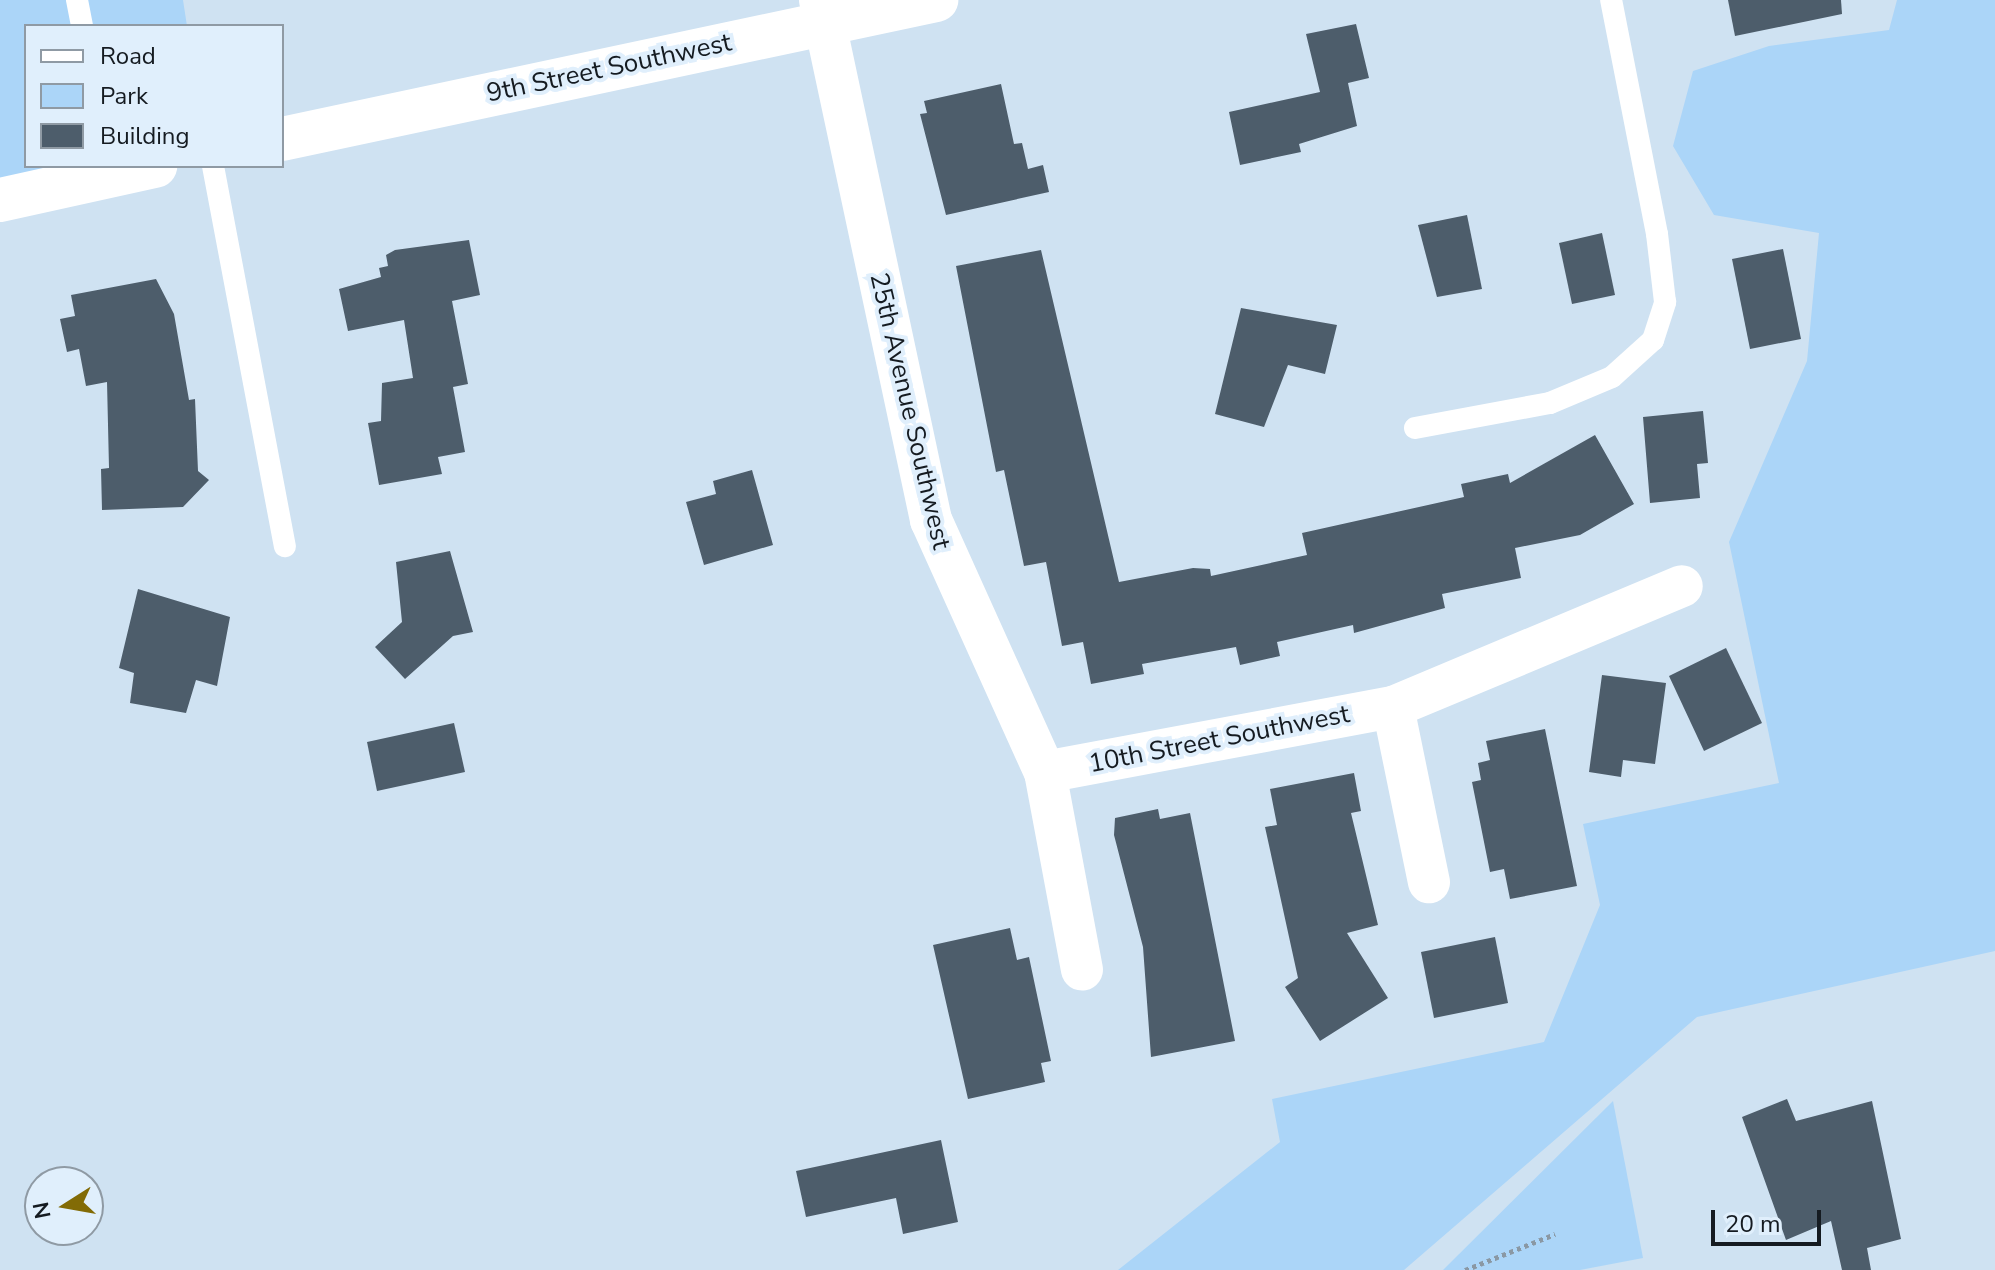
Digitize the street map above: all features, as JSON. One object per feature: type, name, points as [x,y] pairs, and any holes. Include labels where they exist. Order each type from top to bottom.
[{"type":"main road","name":"9th Street Southwest","points":[[284,139],[821,11],[936,0]]},
{"type":"main road","points":[[0,200],[146,168]]},
{"type":"street","name":"25th Avenue Southwest","points":[[821,11],[931,520],[1045,772],[1082,970]]},
{"type":"street","name":"10th Street Southwest","points":[[1045,772],[1393,707],[1682,586]]},
{"type":"street","points":[[1393,707],[1429,882]]},
{"type":"lane","points":[[77,0],[82,24]]},
{"type":"lane","points":[[1415,428],[1550,403],[1612,377],[1653,340],[1665,302],[1657,234],[1611,0]]},
{"type":"lane","points":[[213,168],[285,546]]},
{"type":"path","points":[[1465,1270],[1555,1234]]},
{"type":"green space","points":[[0,0],[183,0],[187,24],[24,24],[24,168],[143,168],[0,198]]},
{"type":"green space","points":[[1897,0],[1995,0],[1995,951],[1697,1017],[1404,1270],[1118,1270],[1280,1142],[1272,1099],[1544,1042],[1600,905],[1583,824],[1779,783],[1729,542],[1807,361],[1819,233],[1714,215],[1673,146],[1693,71],[1769,46],[1889,30]]},
{"type":"green space","points":[[1613,1101],[1643,1258],[1580,1270],[1443,1270]]},
{"type":"building","points":[[1728,0],[1841,0],[1842,14],[1735,36]]},
{"type":"building","points":[[1356,24],[1369,78],[1348,83],[1357,126],[1299,144],[1301,152],[1240,165],[1229,112],[1320,92],[1306,34]]},
{"type":"building","points":[[1001,84],[1014,144],[1022,143],[1028,169],[1043,165],[1049,192],[946,215],[920,114],[927,113],[924,101]]},
{"type":"building","points":[[1467,215],[1482,289],[1437,297],[1418,225]]},
{"type":"building","points":[[1602,233],[1615,295],[1572,304],[1559,243]]},
{"type":"building","points":[[469,240],[480,295],[452,301],[468,384],[453,387],[465,452],[438,457],[442,474],[379,485],[368,423],[381,421],[382,383],[413,378],[404,320],[348,331],[339,289],[381,277],[379,268],[388,266],[386,255],[395,250]]},
{"type":"building","points":[[1783,249],[1801,339],[1750,349],[1732,259]]},
{"type":"building","points":[[1041,250],[1119,582],[1193,568],[1210,569],[1211,576],[1307,555],[1302,533],[1464,497],[1461,484],[1508,474],[1510,483],[1595,435],[1634,504],[1580,535],[1515,548],[1521,578],[1442,594],[1445,608],[1354,633],[1353,625],[1277,642],[1280,656],[1240,665],[1236,647],[1142,664],[1144,674],[1091,684],[1083,642],[1062,646],[1046,562],[1024,566],[1004,470],[996,472],[956,266]]},
{"type":"building","points":[[156,279],[174,314],[189,400],[195,399],[198,471],[209,480],[183,507],[102,510],[101,469],[109,468],[107,382],[86,386],[79,349],[67,352],[60,319],[75,316],[71,295]]},
{"type":"building","points":[[1241,308],[1337,325],[1325,374],[1288,365],[1264,427],[1215,414]]},
{"type":"building","points":[[1703,411],[1708,463],[1697,464],[1700,498],[1650,503],[1643,417]]},
{"type":"building","points":[[752,470],[773,545],[704,565],[686,502],[716,494],[713,481]]},
{"type":"building","points":[[450,551],[473,632],[453,636],[405,679],[375,647],[402,622],[396,562]]},
{"type":"building","points":[[138,589],[230,617],[217,686],[196,680],[186,713],[130,703],[134,673],[119,668]]},
{"type":"building","points":[[1726,648],[1762,723],[1704,751],[1669,676]]},
{"type":"building","points":[[1602,675],[1666,683],[1655,764],[1623,760],[1621,777],[1589,772]]},
{"type":"building","points":[[454,723],[465,772],[377,791],[367,742]]},
{"type":"building","points":[[1545,729],[1577,886],[1510,899],[1504,869],[1490,872],[1472,782],[1481,780],[1478,763],[1490,760],[1486,741]]},
{"type":"building","points":[[1354,773],[1361,811],[1351,813],[1378,925],[1347,933],[1388,998],[1320,1041],[1285,987],[1298,978],[1265,827],[1277,825],[1270,789]]},
{"type":"building","points":[[1158,809],[1160,819],[1190,813],[1235,1041],[1151,1057],[1143,947],[1114,835],[1115,818]]},
{"type":"building","points":[[1010,928],[1017,960],[1029,957],[1051,1061],[1041,1063],[1045,1082],[968,1099],[933,945]]},
{"type":"building","points":[[1495,937],[1508,1003],[1434,1018],[1421,952]]},
{"type":"building","points":[[1787,1099],[1796,1121],[1872,1101],[1901,1239],[1867,1248],[1871,1270],[1842,1270],[1831,1221],[1786,1240],[1742,1117]]},
{"type":"building","points":[[941,1140],[958,1222],[903,1234],[896,1198],[806,1217],[796,1171]]}]
